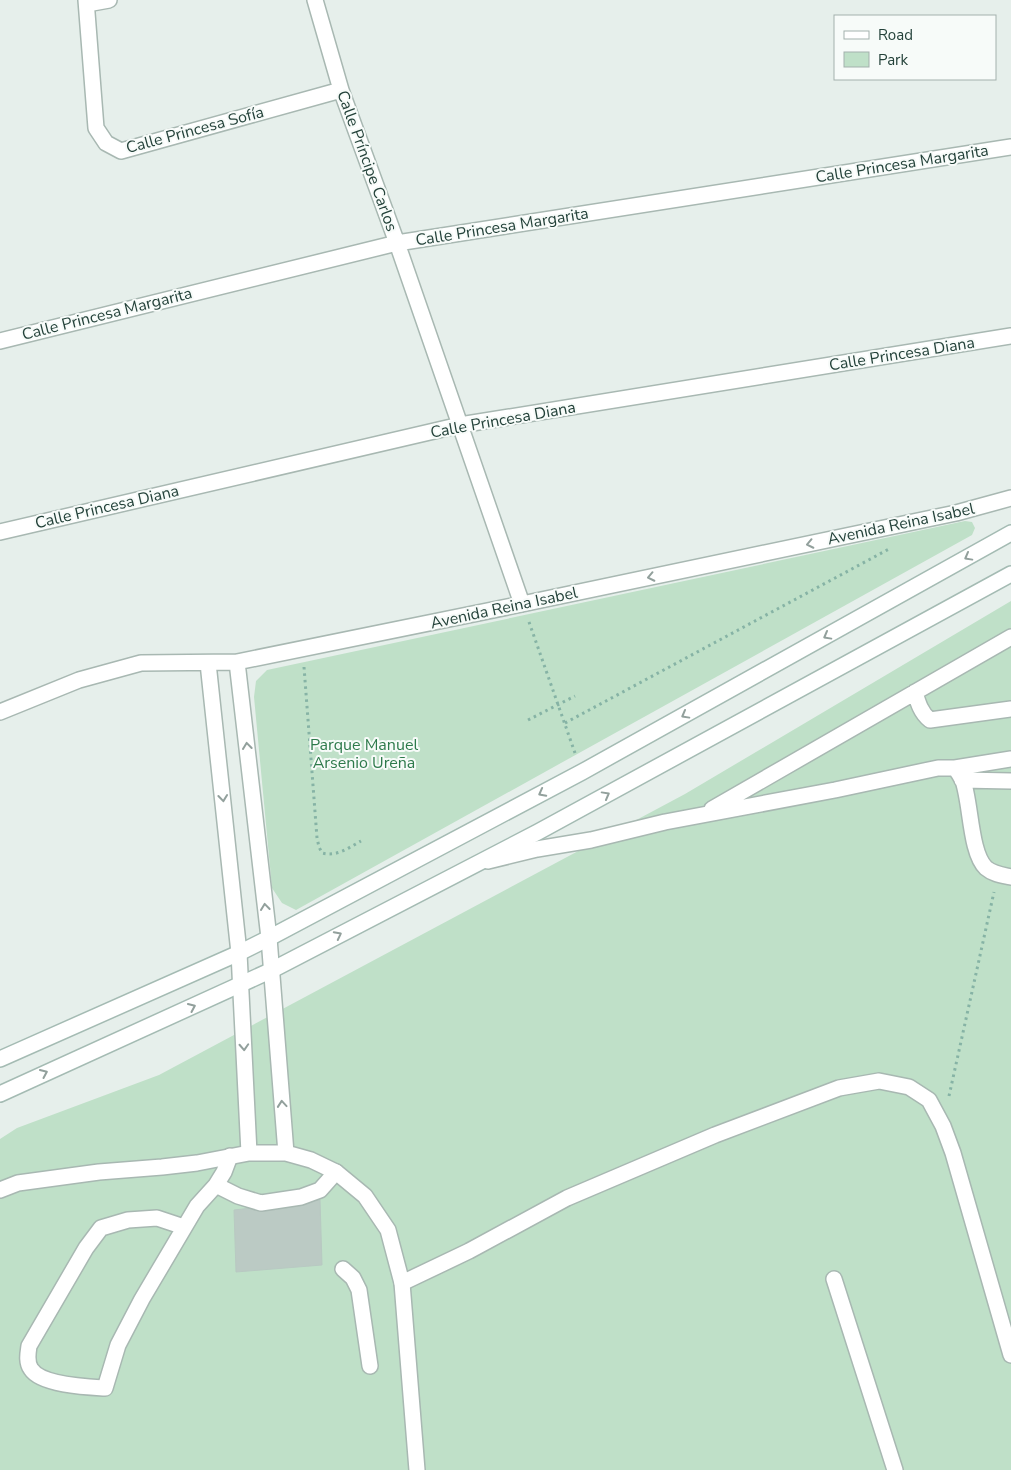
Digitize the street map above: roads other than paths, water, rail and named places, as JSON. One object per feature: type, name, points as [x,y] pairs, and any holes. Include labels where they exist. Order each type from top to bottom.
[{"type":"street","points":[[87,2],[108,0]]},
{"type":"street","name":"Calle Príncipe Carlos","points":[[315,0],[341,90],[397,243],[522,604]]},
{"type":"street","name":"Calle Princesa Sofía","points":[[87,2],[96,128],[106,143],[122,152],[341,90]]},
{"type":"street","name":"Calle Princesa Margarita","points":[[0,340],[397,243],[1011,147]]},
{"type":"street","name":"Calle Princesa Diana","points":[[0,532],[460,425],[1011,336]]},
{"type":"street","name":"Avenida Reina Isabel","points":[[0,712],[79,680],[141,663],[237,662],[956,513],[1011,498]]},
{"type":"street","points":[[0,1059],[269,938],[582,772],[1011,533]]},
{"type":"street","points":[[0,1094],[272,970],[538,832],[1011,574]]},
{"type":"street","points":[[700,816],[1011,637]]},
{"type":"street","points":[[237,662],[269,938],[286,1153]]},
{"type":"street","points":[[208,663],[239,953],[249,1153]]},
{"type":"street","points":[[915,692],[917,702],[925,716],[930,720],[1011,709]]},
{"type":"street","points":[[959,774],[1011,759]]},
{"type":"street","points":[[476,864],[537,849],[591,840],[664,822],[835,790],[938,768],[959,774],[1011,781]]},
{"type":"street","points":[[959,774],[967,800],[977,856],[986,868],[1004,876]]},
{"type":"street","points":[[402,1283],[469,1251],[567,1198],[715,1135],[839,1088],[879,1081],[909,1087],[929,1100],[943,1126],[953,1153],[1011,1355]]},
{"type":"street","points":[[0,1190],[18,1183],[99,1172],[188,1164],[249,1153],[286,1153],[311,1160],[336,1172],[365,1196],[388,1230],[402,1283],[418,1470]]},
{"type":"street","points":[[184,1227],[157,1218],[128,1220],[102,1228],[86,1248],[29,1346],[27,1358],[31,1369],[41,1378],[72,1386],[105,1388],[118,1345],[142,1299],[197,1206],[216,1185],[224,1172],[230,1156]]},
{"type":"street","points":[[216,1185],[238,1196],[261,1203],[281,1201],[301,1197],[320,1190],[336,1172]]},
{"type":"street","points":[[343,1269],[353,1278],[359,1290],[370,1366]]},
{"type":"street","points":[[834,1279],[895,1470]]},
{"type":"park label","name":"Parque Manuel Arsenio Ureña","points":[[364,754]]}]
